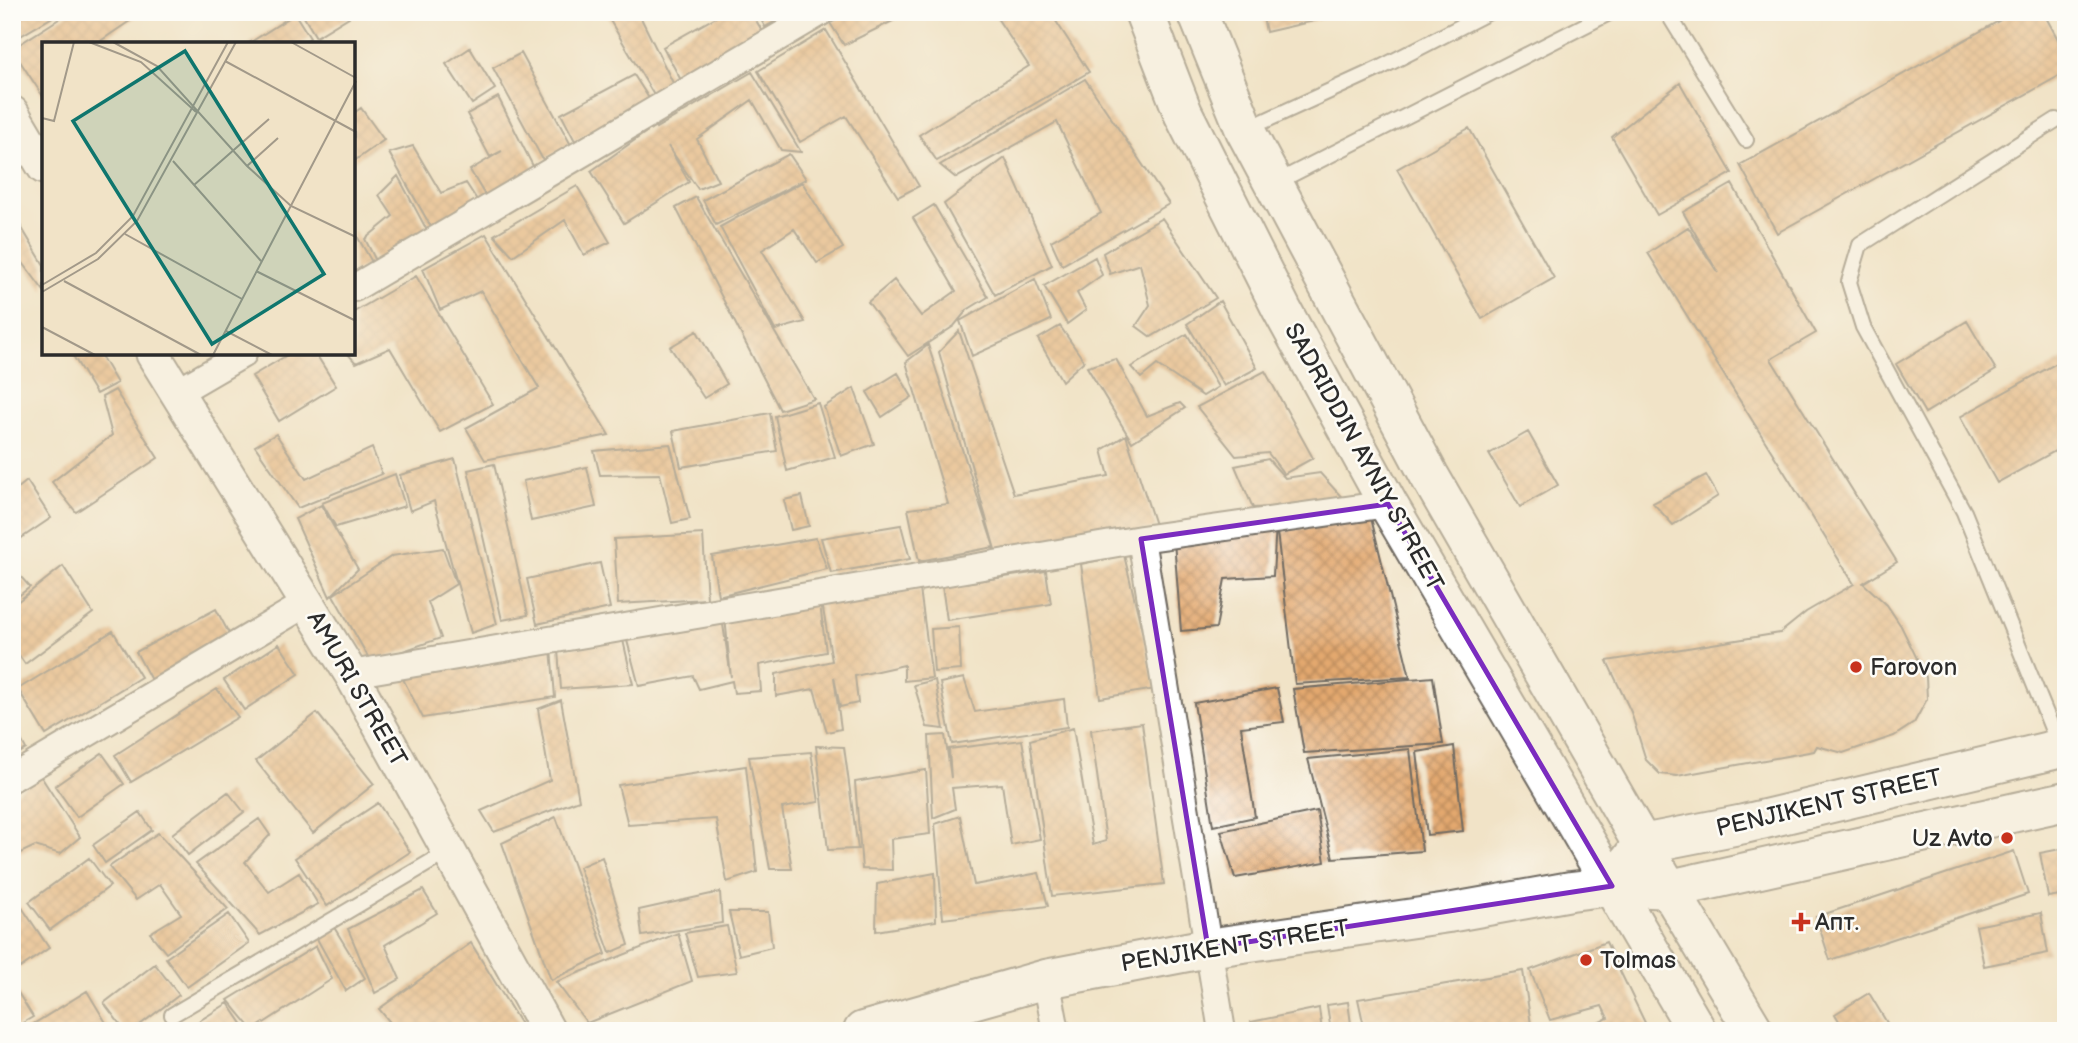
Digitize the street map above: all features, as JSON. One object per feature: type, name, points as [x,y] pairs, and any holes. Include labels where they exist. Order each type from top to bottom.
[{"type":"main road","name":"SADRIDDIN AYNIY STREET","points":[[1144,12],[1183,113],[1221,191],[1388,504],[1697,1031]]},
{"type":"main road","name":"SADRIDDIN AYNIY STREET","points":[[1197,12],[1245,130],[1429,475],[1642,844],[1754,1031]]},
{"type":"main road","name":"PENJIKENT STREET","points":[[1642,844],[1757,821],[2063,748]]},
{"type":"main road","name":"PENJIKENT STREET","points":[[863,1031],[1046,979],[1208,948],[1612,886],[1670,889],[2066,801]]},
{"type":"main road","points":[[1612,886],[1642,844]]},
{"type":"street","points":[[355,287],[821,12]]},
{"type":"street","points":[[12,113],[29,157]]},
{"type":"street","name":"AMURI STREET","points":[[154,355],[351,674],[548,1031]]},
{"type":"street","points":[[176,393],[241,355]]},
{"type":"street","points":[[351,674],[1141,539],[1388,504]]},
{"type":"street","points":[[1141,539],[1222,1031]]},
{"type":"street","points":[[12,778],[307,603]]},
{"type":"street","points":[[1046,979],[1056,1031]]},
{"type":"lane","points":[[1245,130],[1380,68],[1489,12]]},
{"type":"lane","points":[[1274,184],[1611,12]]},
{"type":"lane","points":[[1667,12],[1746,141]]},
{"type":"lane","points":[[2056,120],[1860,245],[1849,282],[1863,327],[1964,512],[2063,748]]},
{"type":"lane","points":[[172,1015],[449,851]]},
{"type":"highlighted area","points":[[1388,504],[1612,886],[1208,948],[1141,539]]},
{"type":"building","points":[[12,12],[52,12],[54,16],[12,41]]},
{"type":"building","points":[[70,12],[143,12],[99,42],[42,42],[42,95],[12,49]]},
{"type":"building","points":[[301,12],[357,12],[316,37]]},
{"type":"building","points":[[605,12],[638,12],[673,83],[655,97]]},
{"type":"building","points":[[725,12],[751,12],[764,34],[682,82],[663,47]]},
{"type":"building","points":[[757,12],[791,12],[765,27]]},
{"type":"building","points":[[853,12],[911,12],[844,45],[830,23]]},
{"type":"building","points":[[993,12],[1050,12],[1089,72],[937,161],[919,135],[1029,66]]},
{"type":"building","points":[[1262,12],[1349,12],[1349,13],[1266,32]]},
{"type":"building","points":[[2015,12],[2043,12],[2066,54],[2066,72],[1777,233],[1740,165]]},
{"type":"building","points":[[295,14],[310,38],[304,42],[251,42]]},
{"type":"building","points":[[826,30],[919,186],[898,197],[846,116],[800,142],[758,71]]},
{"type":"building","points":[[470,48],[495,89],[472,104],[446,64]]},
{"type":"building","points":[[521,53],[571,145],[543,160],[493,68]]},
{"type":"building","points":[[752,72],[801,152],[781,150],[752,100],[697,139],[718,181],[698,189],[668,146],[689,182],[624,223],[591,171],[655,126],[656,128]]},
{"type":"building","points":[[634,75],[650,100],[575,141],[561,114]]},
{"type":"building","points":[[1085,79],[1169,204],[1062,265],[1051,241],[1101,213],[1057,122],[956,178],[940,165]]},
{"type":"building","points":[[1680,83],[1732,173],[1657,215],[1612,137]]},
{"type":"building","points":[[498,97],[534,168],[486,197],[470,170],[502,151],[490,157],[467,114]]},
{"type":"building","points":[[361,108],[384,140],[355,160],[355,112]]},
{"type":"building","points":[[1469,128],[1554,278],[1482,319],[1397,169]]},
{"type":"building","points":[[413,146],[441,193],[466,183],[479,203],[434,232],[389,153]]},
{"type":"building","points":[[789,154],[806,179],[716,225],[703,200]]},
{"type":"building","points":[[1005,158],[1052,265],[995,295],[944,204]]},
{"type":"building","points":[[398,176],[430,236],[378,265],[365,239],[393,216],[379,195]]},
{"type":"building","points":[[802,182],[843,248],[817,263],[794,229],[762,250],[805,322],[775,330],[720,227]]},
{"type":"building","points":[[1732,184],[1816,333],[1771,359],[1897,562],[1863,583],[1887,605],[1901,626],[1926,677],[1927,699],[1914,723],[1894,736],[1843,753],[1817,746],[1814,751],[1677,776],[1660,774],[1646,760],[1631,712],[1607,661],[1780,633],[1806,612],[1854,584],[1648,253],[1688,227],[1718,273],[1683,212]]},
{"type":"building","points":[[577,186],[610,242],[584,255],[565,220],[513,256],[494,235]]},
{"type":"building","points":[[696,197],[814,399],[780,410],[676,208]]},
{"type":"building","points":[[934,205],[988,297],[967,310],[954,326],[908,356],[868,302],[894,280],[921,316],[956,291],[913,218]]},
{"type":"building","points":[[1162,218],[1216,298],[1151,337],[1136,326],[1150,305],[1140,264],[1110,274],[1103,253]]},
{"type":"building","points":[[17,220],[42,262],[42,288],[12,248],[12,223]]},
{"type":"building","points":[[355,233],[372,262],[355,271]]},
{"type":"building","points":[[486,234],[609,435],[485,460],[466,428],[539,388],[481,291],[440,310],[423,269]]},
{"type":"building","points":[[1095,257],[1102,275],[1077,293],[1086,310],[1067,324],[1044,286]]},
{"type":"building","points":[[416,276],[493,404],[440,432],[390,348],[356,363],[349,355],[355,355],[355,311]]},
{"type":"building","points":[[1035,279],[1051,320],[972,356],[960,321]]},
{"type":"building","points":[[1220,301],[1257,368],[1224,386],[1187,324]]},
{"type":"building","points":[[1967,321],[1996,370],[1925,413],[1896,364]]},
{"type":"building","points":[[1060,326],[1084,361],[1062,381],[1038,339]]},
{"type":"building","points":[[697,331],[727,384],[704,398],[670,347]]},
{"type":"building","points":[[959,331],[1014,494],[1109,476],[1102,450],[1126,435],[1156,528],[996,553],[939,352]]},
{"type":"building","points":[[1187,334],[1218,387],[1203,396],[1157,365],[1141,378],[1131,367]]},
{"type":"building","points":[[928,345],[994,547],[919,561],[908,509],[948,504],[906,362]]},
{"type":"building","points":[[73,355],[101,355],[117,383],[96,394]]},
{"type":"building","points":[[287,355],[317,355],[336,386],[279,421],[252,376]]},
{"type":"building","points":[[2066,358],[2066,445],[1997,483],[1960,417]]},
{"type":"building","points":[[1116,359],[1147,416],[1180,403],[1185,408],[1132,442],[1087,367]]},
{"type":"building","points":[[1265,371],[1313,458],[1284,474],[1268,453],[1236,456],[1197,407]]},
{"type":"building","points":[[898,373],[912,397],[882,417],[867,392]]},
{"type":"building","points":[[854,388],[874,444],[841,456],[824,407]]},
{"type":"building","points":[[115,390],[158,458],[76,512],[52,482],[112,435],[102,397]]},
{"type":"building","points":[[818,403],[835,457],[787,471],[775,416]]},
{"type":"building","points":[[770,413],[777,451],[681,467],[673,431]]},
{"type":"building","points":[[1528,432],[1558,485],[1520,507],[1489,454]]},
{"type":"building","points":[[276,434],[306,479],[372,448],[382,474],[298,508],[255,446]]},
{"type":"building","points":[[670,444],[690,519],[672,523],[660,474],[600,475],[594,451]]},
{"type":"building","points":[[455,459],[497,624],[471,633],[434,501],[410,511],[400,475]]},
{"type":"building","points":[[1268,459],[1285,478],[1320,473],[1346,502],[1253,508],[1235,466]]},
{"type":"building","points":[[494,464],[528,615],[502,620],[468,470]]},
{"type":"building","points":[[587,467],[596,507],[531,521],[523,481]]},
{"type":"building","points":[[395,474],[405,506],[336,527],[322,503]]},
{"type":"building","points":[[1706,475],[1718,496],[1673,525],[1653,503]]},
{"type":"building","points":[[27,481],[51,518],[17,541],[12,537],[12,493]]},
{"type":"building","points":[[802,496],[809,526],[791,530],[784,500]]},
{"type":"building","points":[[321,505],[358,569],[330,597],[295,519]]},
{"type":"building","points":[[1371,518],[1410,677],[1295,684],[1277,532]]},
{"type":"building","points":[[1276,523],[1273,576],[1225,579],[1216,628],[1181,631],[1174,541]]},
{"type":"building","points":[[901,525],[910,559],[831,573],[821,538]]},
{"type":"building","points":[[703,534],[707,599],[618,604],[614,539]]},
{"type":"building","points":[[816,538],[827,569],[718,596],[712,556]]},
{"type":"building","points":[[443,548],[456,584],[428,602],[441,638],[371,662],[333,595],[392,556]]},
{"type":"building","points":[[1124,555],[1156,689],[1100,698],[1081,564]]},
{"type":"building","points":[[600,563],[610,608],[537,624],[527,579]]},
{"type":"building","points":[[63,566],[93,613],[25,664],[12,645],[12,606]]},
{"type":"building","points":[[12,567],[30,587],[12,601]]},
{"type":"building","points":[[1046,571],[1051,604],[947,620],[942,586]]},
{"type":"building","points":[[920,589],[932,678],[904,681],[904,665],[855,676],[858,703],[840,707],[834,677],[841,729],[827,732],[814,689],[776,696],[776,674],[832,661],[822,603]]},
{"type":"building","points":[[820,604],[826,652],[759,665],[761,691],[734,693],[732,681],[699,689],[693,676],[639,686],[624,629],[722,618],[731,677],[725,617]]},
{"type":"building","points":[[216,609],[233,641],[153,684],[136,652]]},
{"type":"building","points":[[959,627],[961,670],[934,672],[931,629]]},
{"type":"building","points":[[113,631],[141,677],[46,735],[18,689]]},
{"type":"building","points":[[623,640],[633,684],[561,689],[558,650]]},
{"type":"building","points":[[279,644],[299,674],[244,710],[224,680]]},
{"type":"building","points":[[551,648],[555,697],[423,718],[401,675]]},
{"type":"building","points":[[1433,677],[1443,744],[1304,753],[1293,689]]},
{"type":"building","points":[[964,678],[975,712],[1064,699],[1067,727],[952,744],[940,683]]},
{"type":"building","points":[[935,680],[944,729],[927,727],[914,685]]},
{"type":"building","points":[[1277,688],[1284,722],[1241,727],[1255,817],[1213,826],[1194,703]]},
{"type":"building","points":[[217,689],[238,717],[131,782],[115,755]]},
{"type":"building","points":[[561,700],[579,800],[494,832],[481,811],[550,780],[538,709]]},
{"type":"building","points":[[317,713],[374,784],[313,833],[256,761]]},
{"type":"building","points":[[12,723],[26,749],[12,757]]},
{"type":"building","points":[[1142,723],[1164,884],[1052,896],[1030,740],[1073,728],[1093,845],[1106,841],[1091,730]]},
{"type":"building","points":[[945,735],[951,778],[949,749],[1022,740],[1040,839],[1011,845],[1002,784],[952,788],[955,809],[933,818],[929,736]]},
{"type":"building","points":[[816,746],[844,747],[858,849],[828,850]]},
{"type":"building","points":[[1454,746],[1463,831],[1427,835],[1417,752]]},
{"type":"building","points":[[1410,749],[1422,851],[1333,858],[1308,759]]},
{"type":"building","points":[[811,752],[819,802],[782,808],[792,869],[770,869],[749,757]]},
{"type":"building","points":[[102,753],[124,784],[77,817],[55,786]]},
{"type":"building","points":[[746,766],[757,872],[727,882],[716,819],[628,825],[618,785]]},
{"type":"building","points":[[926,770],[930,834],[891,839],[892,870],[862,869],[855,782]]},
{"type":"building","points":[[40,775],[80,837],[60,854],[35,846],[12,857],[12,795]]},
{"type":"building","points":[[228,792],[244,812],[188,855],[172,834]]},
{"type":"building","points":[[378,803],[410,852],[327,906],[295,858]]},
{"type":"building","points":[[1317,811],[1325,862],[1235,878],[1221,831]]},
{"type":"building","points":[[140,812],[152,830],[105,863],[93,845]]},
{"type":"building","points":[[960,816],[974,885],[1039,873],[1048,906],[943,919],[935,824]]},
{"type":"building","points":[[556,817],[606,954],[551,980],[502,843]]},
{"type":"building","points":[[259,819],[270,835],[245,862],[269,892],[299,873],[318,904],[260,935],[196,864]]},
{"type":"building","points":[[158,833],[228,909],[166,953],[150,933],[181,914],[160,884],[136,900],[109,867]]},
{"type":"building","points":[[2066,848],[2066,894],[2048,897],[2040,853]]},
{"type":"building","points":[[2014,851],[2028,894],[1830,960],[1816,917]]},
{"type":"building","points":[[602,857],[629,945],[610,953],[579,867]]},
{"type":"building","points":[[89,858],[110,886],[50,930],[29,902]]},
{"type":"building","points":[[935,873],[936,921],[876,931],[877,884]]},
{"type":"building","points":[[423,890],[437,913],[385,945],[400,979],[375,993],[348,929]]},
{"type":"building","points":[[720,892],[722,923],[642,936],[639,910]]},
{"type":"building","points":[[21,906],[49,948],[20,968],[12,956],[12,912]]},
{"type":"building","points":[[729,912],[768,912],[772,947],[739,955]]},
{"type":"building","points":[[2041,913],[2048,953],[1984,966],[1976,926]]},
{"type":"building","points":[[229,914],[249,943],[187,987],[166,958]]},
{"type":"building","points":[[332,924],[365,978],[346,991],[316,937]]},
{"type":"building","points":[[727,926],[737,972],[698,977],[685,933]]},
{"type":"building","points":[[678,933],[692,981],[587,1023],[556,982]]},
{"type":"building","points":[[1606,942],[1649,1031],[1582,1031],[1608,1018],[1602,1006],[1550,1020],[1530,970]]},
{"type":"building","points":[[471,943],[525,1031],[397,1031],[379,1009]]},
{"type":"building","points":[[316,946],[332,979],[253,1030],[228,1000]]},
{"type":"building","points":[[155,964],[179,995],[132,1031],[125,1031],[104,1003]]},
{"type":"building","points":[[1523,971],[1532,1031],[1365,1031],[1358,999]]},
{"type":"building","points":[[12,983],[33,1017],[12,1029]]},
{"type":"building","points":[[87,991],[111,1031],[22,1031]]},
{"type":"building","points":[[1869,993],[1892,1031],[1845,1031],[1835,1014]]},
{"type":"building","points":[[1348,1002],[1352,1031],[1331,1031],[1327,1005]]},
{"type":"building","points":[[228,1003],[247,1031],[183,1031]]},
{"type":"building","points":[[1319,1008],[1322,1031],[1253,1031],[1251,1022]]},
{"type":"place","name":"Farovon","points":[[1856,667]]},
{"type":"place","name":"Uz Avto","points":[[2007,838]]},
{"type":"place","name":"Апт.","points":[[1801,922]]},
{"type":"place","name":"Tolmas","points":[[1586,960]]}]
